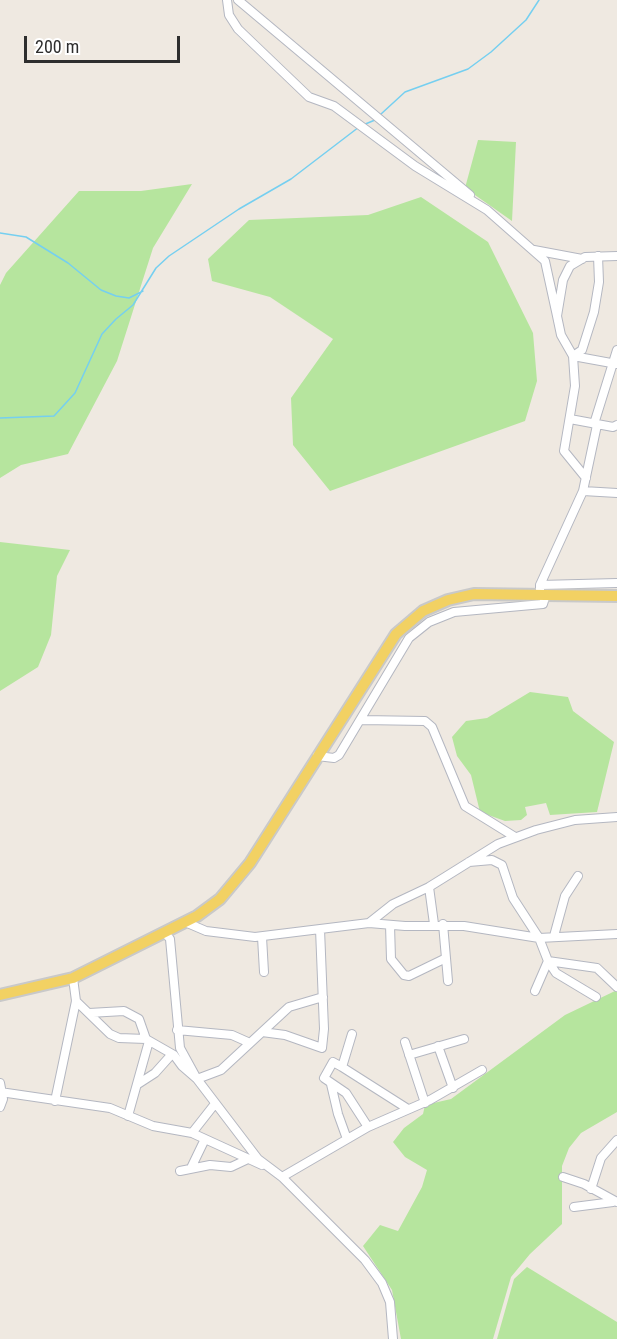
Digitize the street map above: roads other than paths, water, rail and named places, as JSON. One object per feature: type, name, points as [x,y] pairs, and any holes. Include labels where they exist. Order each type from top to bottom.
[{"type":"main road","points":[[0,995],[73,978],[165,933],[209,908],[243,874],[381,656],[409,620],[436,604],[464,596],[542,591],[617,596]]},
{"type":"street","points":[[226,0],[229,15],[238,29],[309,97],[334,106],[415,166],[488,210]]},
{"type":"street","points":[[238,0],[488,210],[544,261],[561,335],[573,356],[575,386],[564,451],[586,478]]},
{"type":"street","points":[[532,249],[582,259]]},
{"type":"street","points":[[573,356],[582,350],[594,312],[598,282],[598,256]]},
{"type":"street","points":[[557,316],[562,280],[570,266],[582,259],[617,256]]},
{"type":"street","points":[[316,756],[334,758],[339,755],[409,638],[429,622],[454,612],[543,604],[542,591],[583,491],[596,424],[616,363],[617,351]]},
{"type":"street","points":[[573,356],[616,363]]},
{"type":"street","points":[[570,419],[613,427],[617,425]]},
{"type":"street","points":[[583,491],[617,493]]},
{"type":"street","points":[[542,591],[617,583]]},
{"type":"street","points":[[362,720],[425,721],[432,727],[465,806],[515,837]]},
{"type":"street","points":[[369,923],[393,903],[429,887],[498,844],[575,820],[617,817]]},
{"type":"street","points":[[468,862],[492,860],[502,865],[513,898],[539,938],[548,961],[556,973],[596,997]]},
{"type":"street","points":[[554,936],[565,896],[578,876]]},
{"type":"street","points":[[429,887],[439,924],[448,981]]},
{"type":"street","points":[[186,922],[206,931],[262,937],[369,923],[439,924],[539,938],[617,934]]},
{"type":"street","points":[[390,925],[391,959],[404,975],[409,976],[444,959]]},
{"type":"street","points":[[262,1032],[285,1035],[322,1048],[324,1029],[320,929]]},
{"type":"street","points":[[165,933],[170,939],[180,1048],[197,1079],[214,1105],[258,1160],[279,1175],[365,1260],[382,1283],[390,1302],[393,1339]]},
{"type":"street","points":[[262,937],[264,972]]},
{"type":"street","points":[[548,961],[597,968],[616,987]]},
{"type":"street","points":[[535,991],[548,961]]},
{"type":"street","points":[[55,1101],[76,1001],[73,978]]},
{"type":"street","points":[[197,1079],[221,1070],[289,1007],[323,998]]},
{"type":"street","points":[[76,1001],[110,1034],[119,1038],[148,1040],[172,1054],[197,1079]]},
{"type":"street","points":[[89,1013],[124,1011],[139,1019],[148,1040],[128,1116]]},
{"type":"street","points":[[177,1030],[232,1035],[250,1043]]},
{"type":"street","points":[[342,1067],[352,1034]]},
{"type":"street","points":[[409,1055],[464,1039]]},
{"type":"street","points":[[405,1042],[425,1102]]},
{"type":"street","points":[[438,1046],[453,1088]]},
{"type":"street","points":[[138,1084],[155,1073],[172,1054]]},
{"type":"street","points":[[368,1127],[346,1093],[331,1084],[324,1076],[333,1062],[408,1109]]},
{"type":"street","points":[[279,1175],[368,1127],[453,1088],[482,1070]]},
{"type":"street","points":[[0,1083],[0,1107]]},
{"type":"street","points":[[331,1084],[347,1139]]},
{"type":"street","points":[[1,1092],[110,1108],[153,1126],[192,1133],[279,1175]]},
{"type":"street","points":[[192,1133],[214,1105]]},
{"type":"street","points":[[191,1168],[205,1139]]},
{"type":"street","points":[[591,1189],[601,1158],[617,1140]]},
{"type":"street","points":[[180,1171],[210,1165],[231,1167],[248,1159]]},
{"type":"street","points":[[563,1177],[615,1202]]},
{"type":"street","points":[[574,1207],[615,1202]]},
{"type":"waterway","points":[[381,114],[405,92],[468,69],[491,52],[526,20],[539,0]]},
{"type":"waterway","points":[[363,125],[375,120]]},
{"type":"waterway","points":[[0,418],[54,416],[75,393],[102,334],[133,305],[156,268],[169,256],[239,209],[291,179],[359,127]]},
{"type":"waterway","points":[[0,233],[26,237],[68,263],[101,290],[129,298],[143,291]]}]
